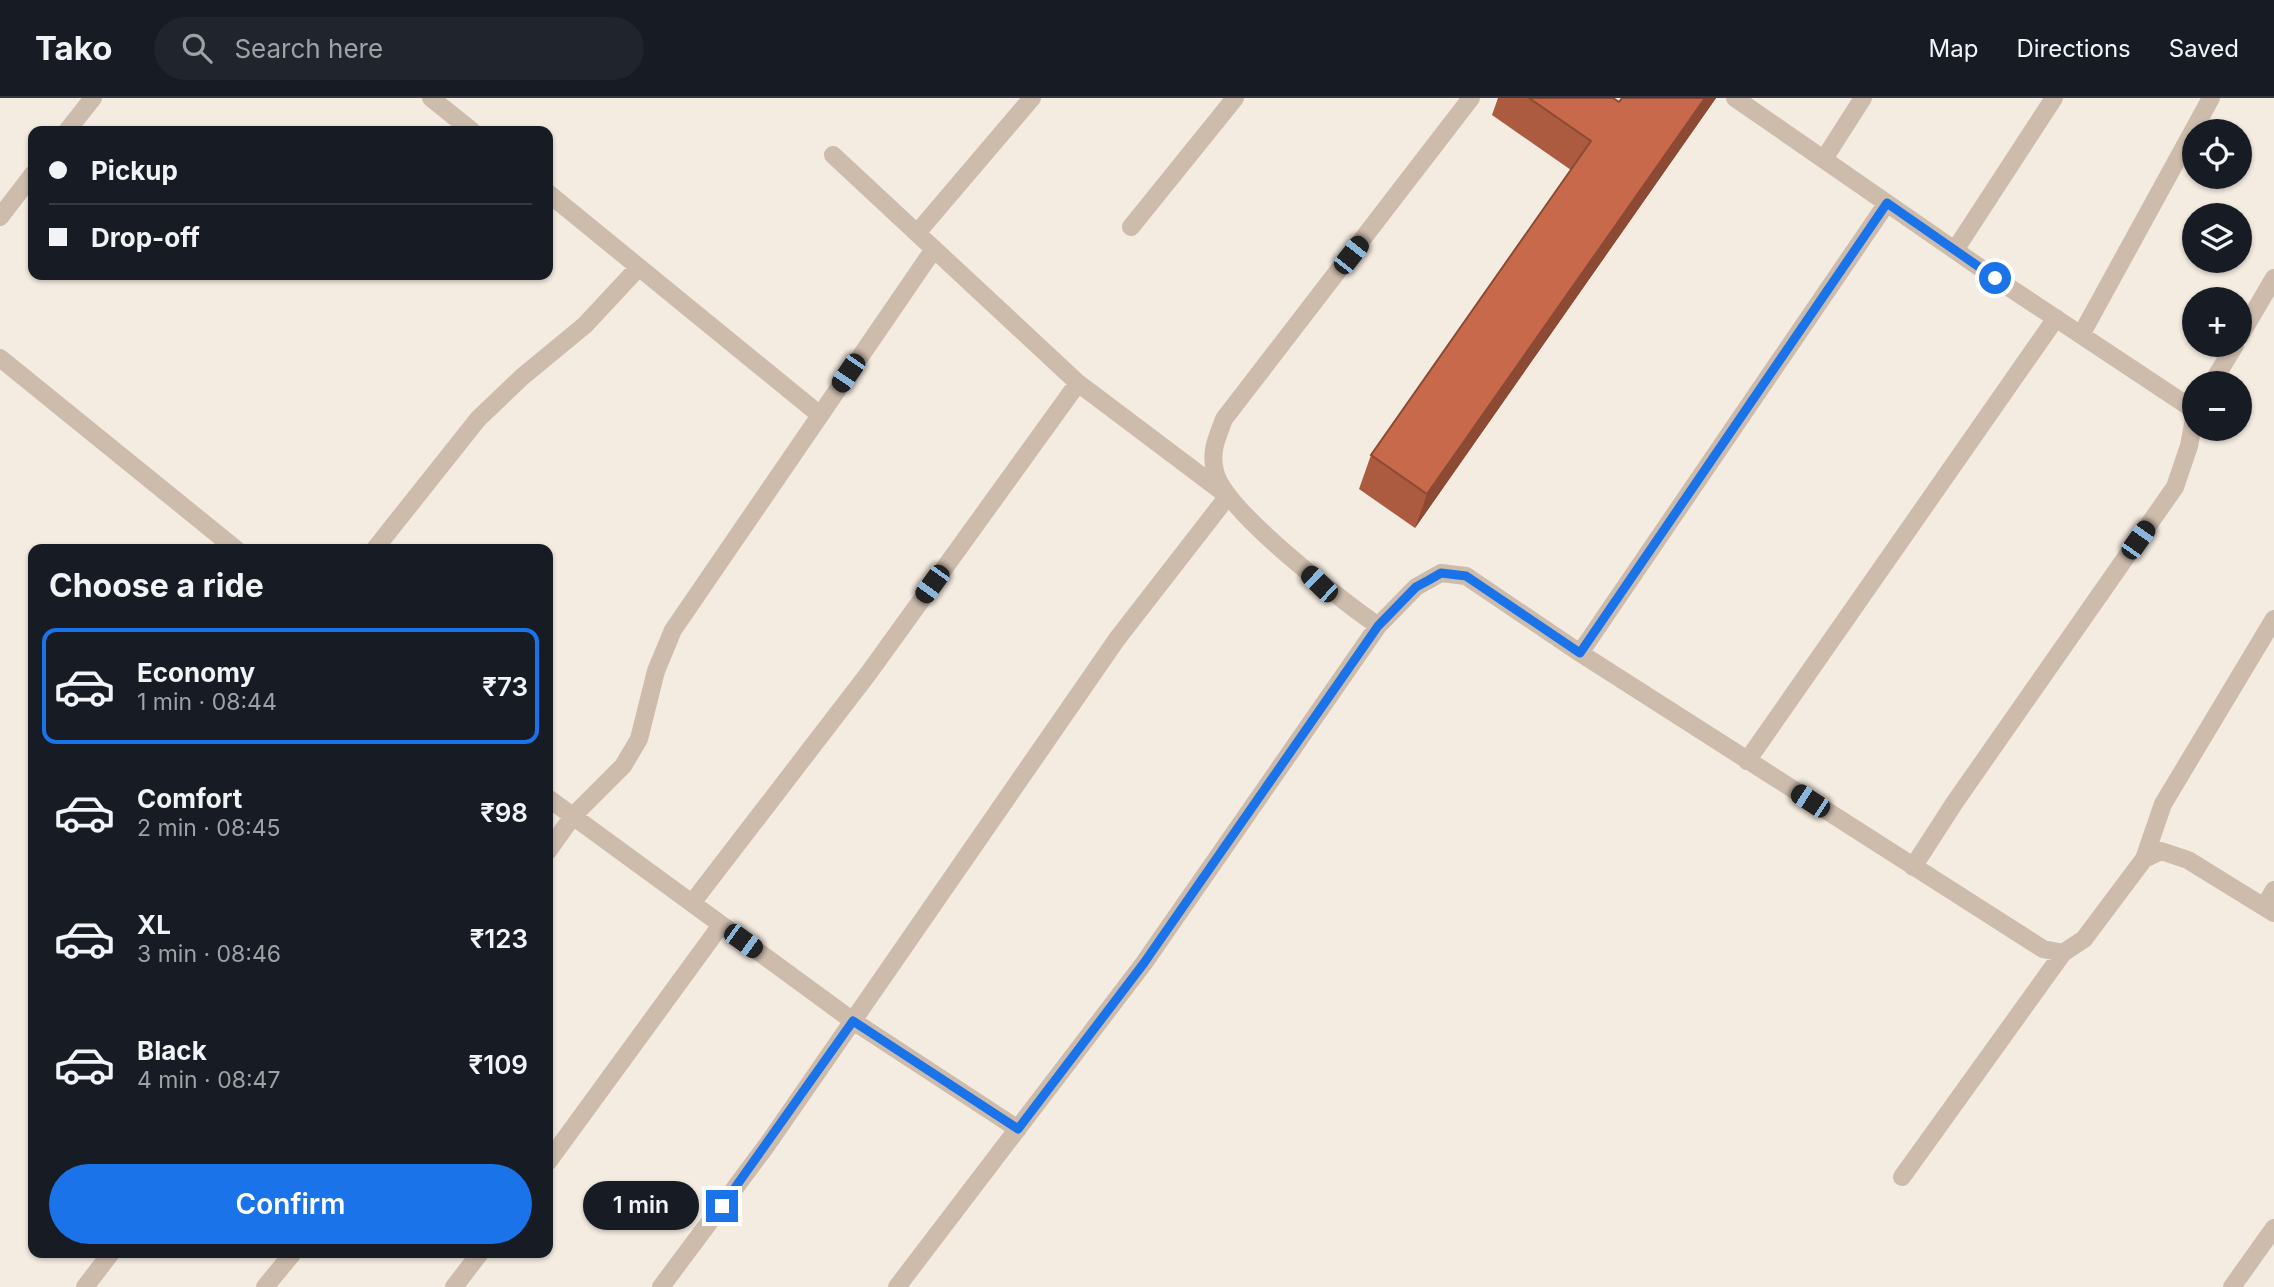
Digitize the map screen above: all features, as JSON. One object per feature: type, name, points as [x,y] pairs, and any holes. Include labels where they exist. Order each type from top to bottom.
[{"type":"street","points":[[71,126],[93,98]]},
{"type":"street","points":[[431,98],[466,126]]},
{"type":"street","points":[[917,233],[1032,98]]},
{"type":"street","points":[[1131,227],[1235,98]]},
{"type":"street","points":[[1228,496],[1215,474],[1212,451],[1224,419],[1471,98]]},
{"type":"street","points":[[1735,98],[2182,402]]},
{"type":"street","points":[[1824,159],[1863,98]]},
{"type":"street","points":[[1955,250],[2054,98]]},
{"type":"street","points":[[2081,335],[2211,98]]},
{"type":"street","points":[[833,155],[1078,383],[1228,496],[1319,584],[1378,626]]},
{"type":"street","points":[[0,217],[28,181]]},
{"type":"street","points":[[553,197],[820,415]]},
{"type":"street","points":[[1580,653],[1887,203]]},
{"type":"street","points":[[553,844],[573,816],[623,766],[639,740],[656,671],[673,630],[934,249]]},
{"type":"street","points":[[379,544],[478,419],[522,377],[585,325],[639,267]]},
{"type":"street","points":[[2252,316],[2274,278]]},
{"type":"street","points":[[1747,761],[2056,318]]},
{"type":"street","points":[[0,358],[230,544]]},
{"type":"street","points":[[692,903],[868,674],[1078,383]]},
{"type":"street","points":[[1913,867],[1955,802],[2175,487],[2190,441]]},
{"type":"street","points":[[661,1287],[767,1145],[1117,639],[1228,496]]},
{"type":"street","points":[[897,1287],[1144,963],[1378,626],[1416,587],[1441,573],[1466,576],[1580,653],[1913,867],[2043,949],[2063,953]]},
{"type":"street","points":[[1902,1177],[2063,953],[2084,939],[2144,859],[2163,804],[2274,619]]},
{"type":"street","points":[[553,802],[853,1021],[1018,1129]]},
{"type":"street","points":[[2144,859],[2161,851],[2188,860],[2269,910],[2274,890]]},
{"type":"street","points":[[553,1155],[721,925]]},
{"type":"street","points":[[2232,1287],[2274,1228]]},
{"type":"street","points":[[85,1287],[107,1258]]},
{"type":"street","points":[[265,1287],[289,1258]]},
{"type":"street","points":[[454,1287],[476,1258]]},
{"type":"building","points":[[1529,98],[1613,98],[1619,102],[1622,98],[1705,98],[1427,494],[1371,455],[1591,141]]},
{"type":"route","points":[[722,1206],[853,1021],[1018,1129],[1144,963],[1378,626],[1416,587],[1441,573],[1466,576],[1580,653],[1887,203],[1995,278]]}]
